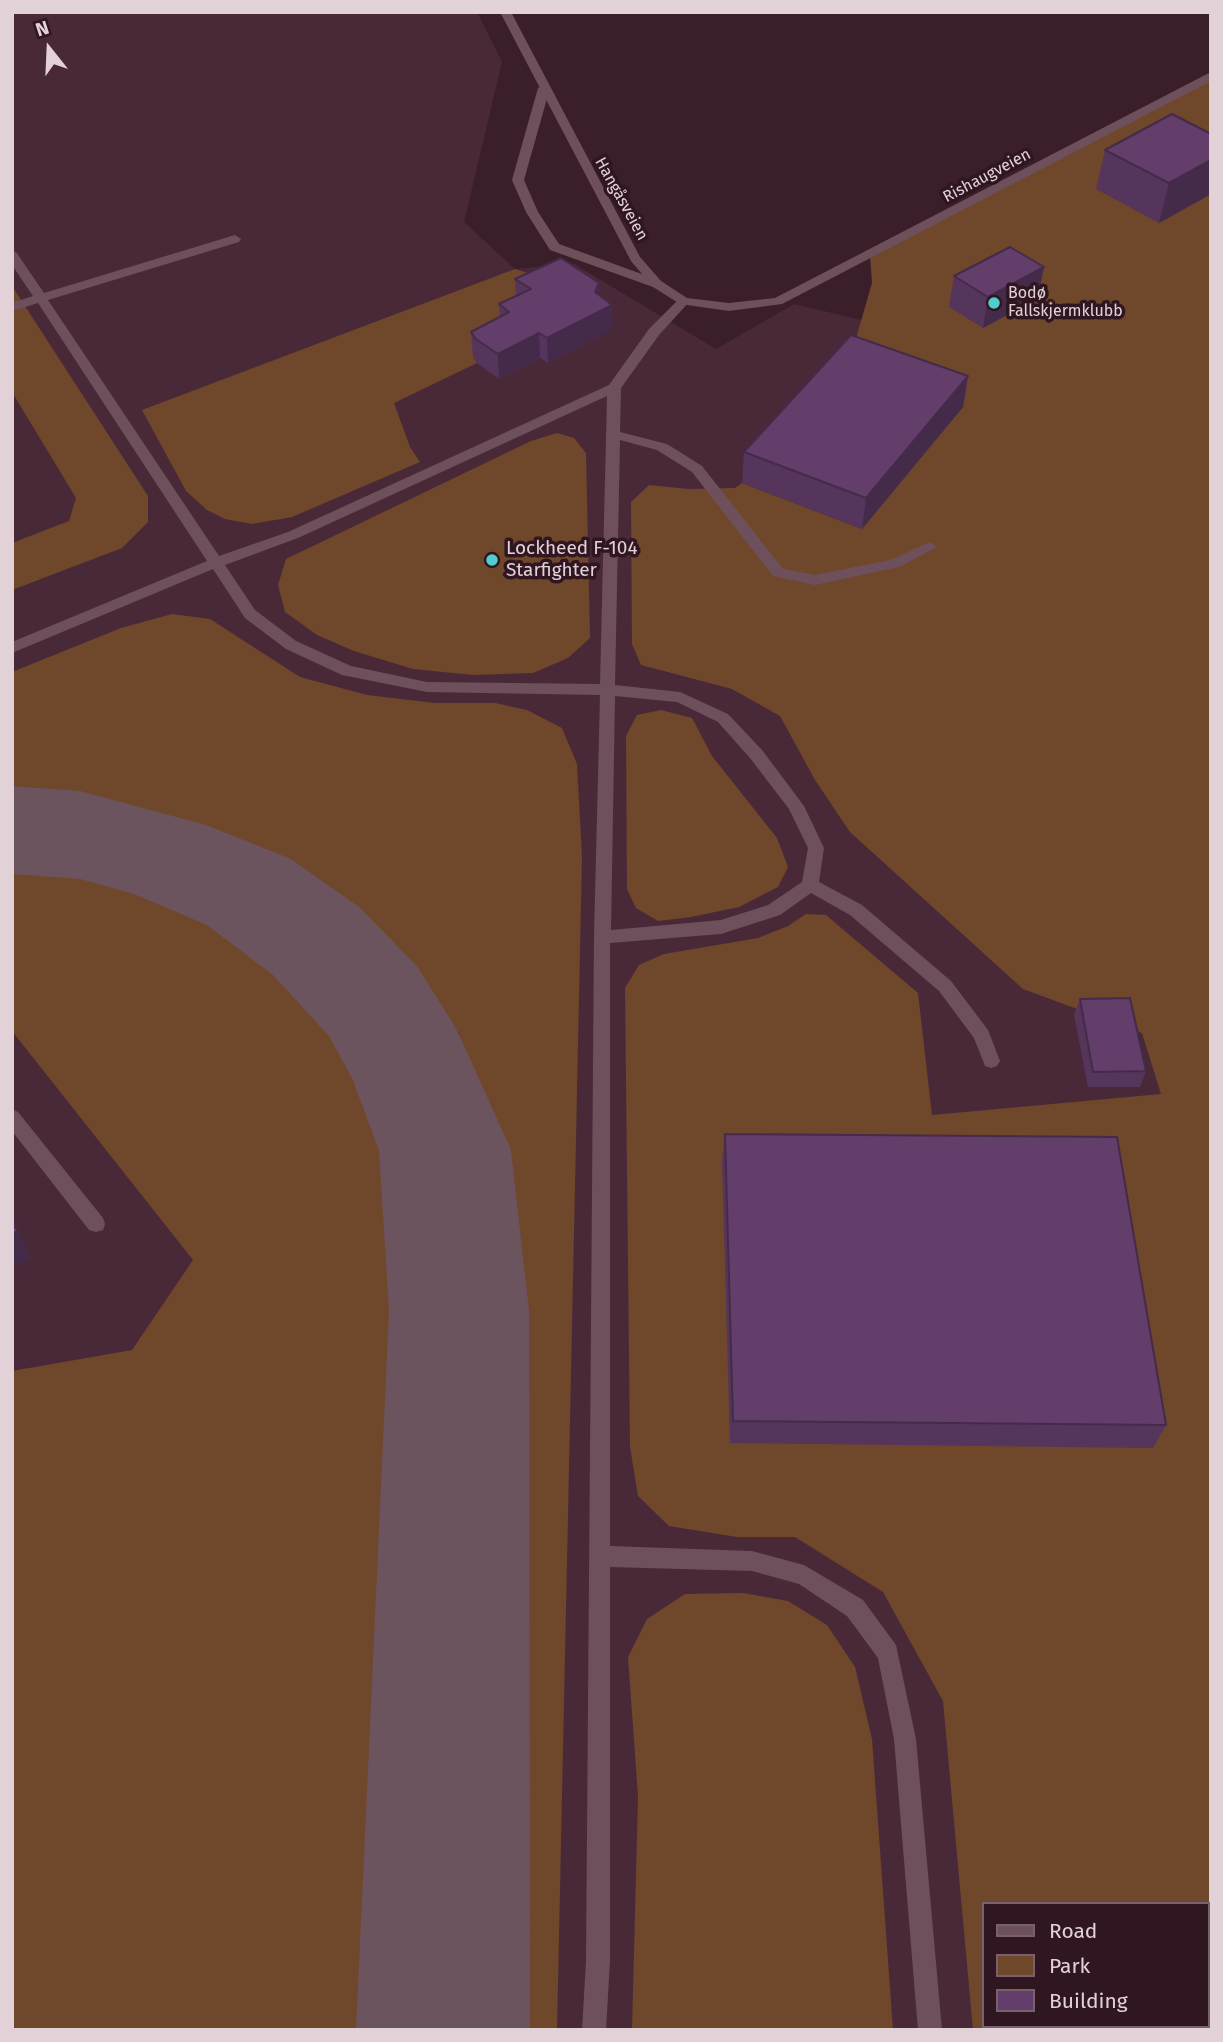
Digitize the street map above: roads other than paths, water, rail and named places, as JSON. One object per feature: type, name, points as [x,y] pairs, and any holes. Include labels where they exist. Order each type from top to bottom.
[{"type":"street","name":"Hangåsveien","points":[[505,12],[635,258],[657,284],[684,301],[729,307],[778,300]]},
{"type":"street","name":"Rishaugveien","points":[[778,300],[870,255],[1211,76]]},
{"type":"street","points":[[544,88],[518,180],[532,212],[554,247],[657,284]]},
{"type":"street","points":[[12,307],[235,239]]},
{"type":"street","points":[[12,256],[250,614],[291,645],[347,671],[427,687],[607,690],[680,697],[723,718],[756,754],[796,806],[816,849],[810,885],[774,910],[721,927],[602,937]]},
{"type":"street","points":[[12,648],[215,562],[293,535],[614,388],[654,332],[684,301]]},
{"type":"street","points":[[594,2030],[598,1961],[602,937],[614,388]]},
{"type":"street","points":[[613,434],[662,447],[697,469],[778,573],[815,580],[894,565],[930,547]]},
{"type":"street","points":[[810,885],[856,910],[946,986],[982,1035],[991,1061]]},
{"type":"street","points":[[12,1117],[96,1224]]},
{"type":"street","points":[[599,1556],[752,1561],[804,1575],[855,1608],[887,1653],[905,1738],[930,2030]]},
{"type":"place","name":"Bodø Fallskjermklubb","points":[[994,303]]},
{"type":"place","name":"Lockheed F-104 Starfighter","points":[[492,560]]}]
